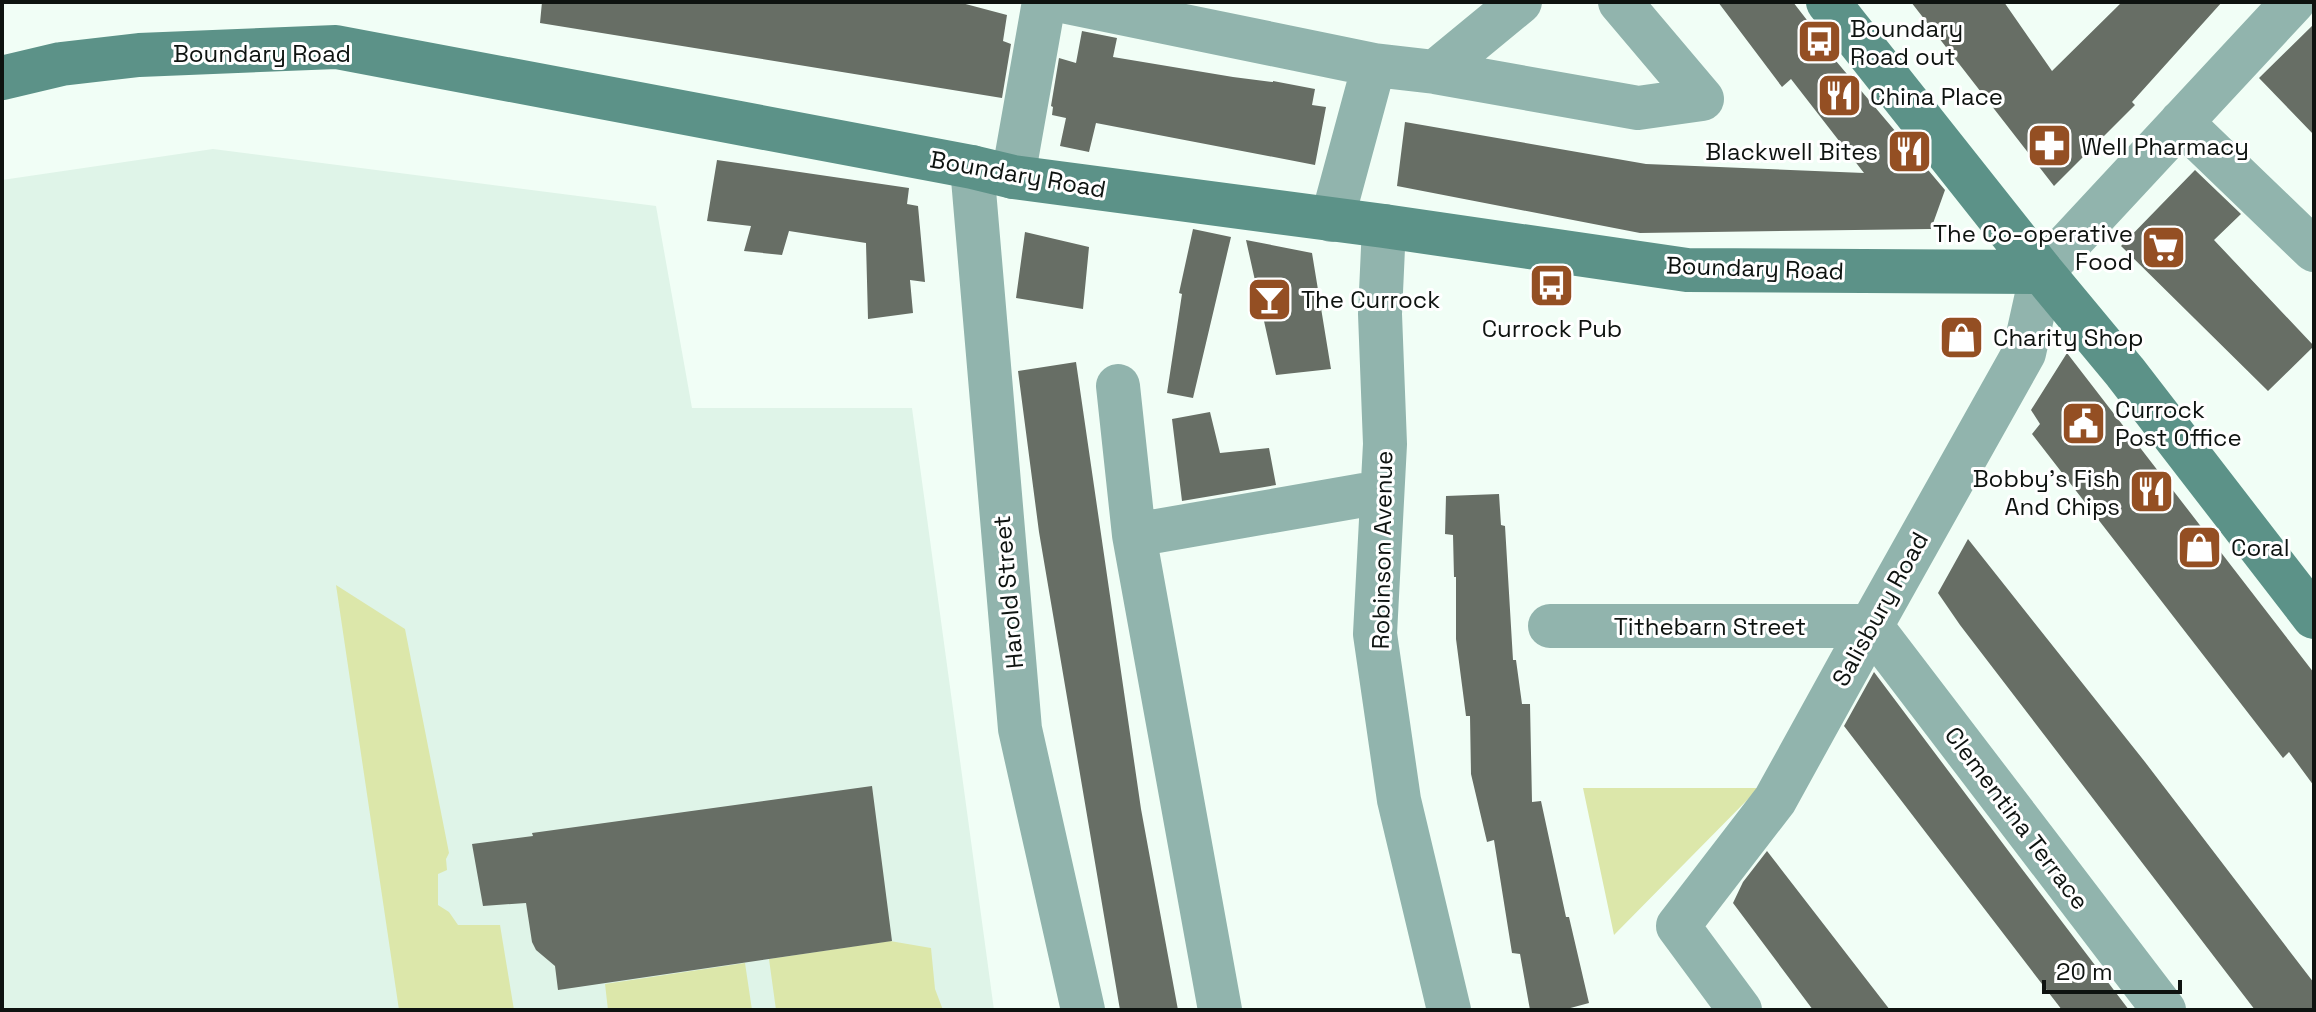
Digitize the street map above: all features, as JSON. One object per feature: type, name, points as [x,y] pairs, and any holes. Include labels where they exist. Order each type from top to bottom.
[{"type":"street","name":"Harold Street","points":[[1044,2],[993,172],[1020,729],[1083,1010]]},
{"type":"street","points":[[1067,2],[1374,65],[1435,72],[1638,108],[1702,99],[1620,2]]},
{"type":"street","points":[[1435,72],[1520,2]]},
{"type":"street","points":[[1828,2],[2125,372],[2314,617]]},
{"type":"street","points":[[2042,272],[2293,2]]},
{"type":"street","name":"Boundary Road","points":[[2,78],[61,64],[139,55],[336,47],[993,172],[1687,270],[2042,272]]},
{"type":"street","points":[[1332,220],[1374,65]]},
{"type":"street","points":[[2181,122],[2314,250]]},
{"type":"street","name":"Robinson Avenue","points":[[1384,226],[1380,314],[1385,444],[1375,634],[1399,800],[1449,1010]]},
{"type":"street","name":"Salisbury Road","points":[[1740,1010],[1678,926],[1775,800],[2024,353],[2042,272]]},
{"type":"street","points":[[1118,386],[1134,535],[1220,1010]]},
{"type":"street","points":[[1134,535],[1381,492]]},
{"type":"street","name":"Tithebarn Street","points":[[1550,626],[1871,626]]},
{"type":"street","name":"Clementina Terrace","points":[[1871,626],[2164,1010]]},
{"type":"shaded area","points":[[213,149],[656,206],[692,408],[912,408],[994,1010],[2,1010],[2,180]]},
{"type":"green space","points":[[336,585],[405,629],[449,853],[447,870],[438,874],[438,905],[449,912],[458,925],[500,925],[514,1010],[399,1010]]},
{"type":"green space","points":[[1583,788],[1759,788],[1614,935]]},
{"type":"green space","points":[[890,941],[931,948],[935,989],[943,1010],[776,1010],[769,959]]},
{"type":"green space","points":[[745,963],[752,1010],[608,1010],[605,984]]},
{"type":"building","points":[[542,2],[958,2],[1007,15],[1003,41],[1011,44],[1002,98],[540,23]]},
{"type":"building","points":[[1718,2],[1793,2],[1827,46],[1825,48],[1945,190],[1931,229],[1640,233],[1397,186],[1405,122],[1646,164],[1864,173],[1791,79],[1782,87]]},
{"type":"building","points":[[1911,2],[2004,2],[2052,71],[2122,2],[2222,2],[2132,102],[2135,105],[2054,186]]},
{"type":"building","points":[[2314,24],[2314,135],[2259,78]]},
{"type":"building","points":[[1082,31],[1117,38],[1113,57],[1315,89],[1312,105],[1326,107],[1315,165],[1096,123],[1089,152],[1060,146],[1066,118],[1052,115],[1051,106],[1059,58],[1076,63]]},
{"type":"building","points":[[717,160],[909,188],[907,204],[918,206],[925,282],[910,280],[913,313],[868,319],[866,243],[789,231],[782,255],[744,251],[751,226],[707,221]]},
{"type":"building","points":[[2195,170],[2241,214],[2214,240],[2314,346],[2268,391],[2121,246]]},
{"type":"building","points":[[1193,229],[1231,237],[1193,398],[1167,393],[1182,294],[1179,293]]},
{"type":"building","points":[[1025,232],[1089,247],[1083,309],[1016,298]]},
{"type":"building","name":"The Currock","points":[[1246,240],[1312,253],[1331,369],[1276,375]]},
{"type":"building","points":[[2067,353],[2314,673],[2314,786],[2289,752],[2283,758],[2032,434],[2040,424],[2031,410]]},
{"type":"building","points":[[1076,362],[1141,809],[1178,1010],[1120,1010],[1039,532],[1018,371]]},
{"type":"building","points":[[1210,412],[1220,453],[1269,448],[1276,485],[1182,501],[1172,419]]},
{"type":"building","points":[[1499,494],[1501,525],[1505,526],[1513,660],[1516,660],[1522,704],[1530,704],[1532,802],[1541,801],[1566,917],[1569,917],[1589,1003],[1563,1010],[1530,1010],[1520,954],[1512,953],[1494,840],[1487,842],[1471,774],[1470,716],[1466,716],[1456,639],[1453,535],[1445,534],[1446,496]]},
{"type":"building","points":[[1968,539],[2145,762],[2314,983],[2314,1010],[2255,1010],[1960,625],[1938,593]]},
{"type":"building","points":[[1874,672],[2129,1010],[2062,1010],[1844,726]]},
{"type":"building","points":[[872,786],[892,941],[558,990],[555,966],[536,950],[532,942],[526,903],[483,906],[472,844]]},
{"type":"building","points":[[1767,851],[1890,1010],[1813,1010],[1733,903],[1743,882]]},
{"type":"place","name":"Boundary Road out","points":[[1819,42]]},
{"type":"place","name":"China Place","points":[[1839,96]]},
{"type":"place","name":"Well Pharmacy","points":[[2050,146]]},
{"type":"place","name":"Blackwell Bites","points":[[1909,151]]},
{"type":"place","name":"The Co-operative Food","points":[[2164,247]]},
{"type":"place","name":"Currock Pub","points":[[1552,286]]},
{"type":"place","name":"The Currock","points":[[1270,299]]},
{"type":"place","name":"Charity Shop","points":[[1962,337]]},
{"type":"place","name":"Currock Post Office","points":[[2084,423]]},
{"type":"place","name":"Bobby's Fish And Chips","points":[[2151,492]]},
{"type":"place","name":"Coral","points":[[2200,547]]}]
